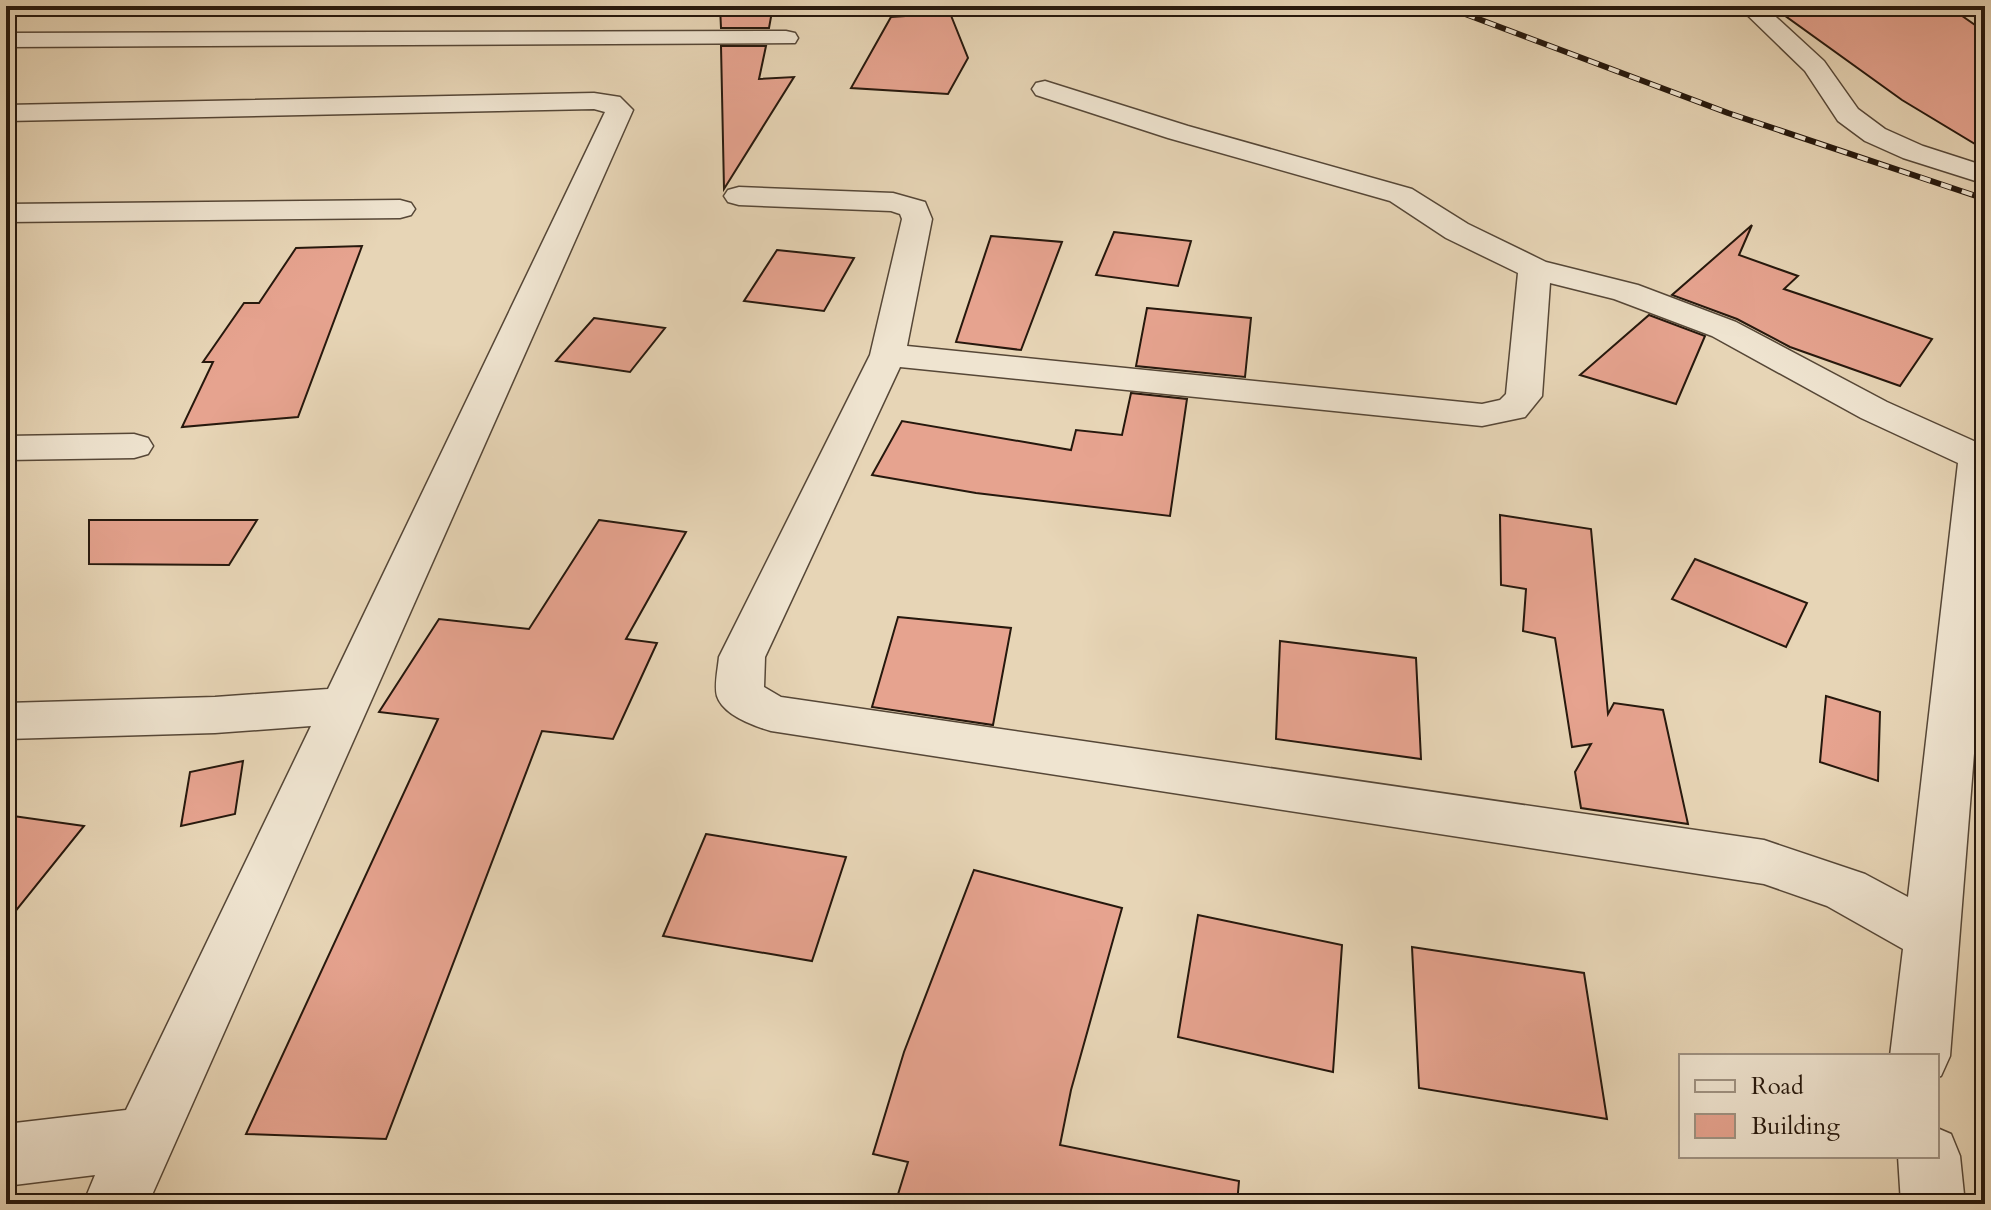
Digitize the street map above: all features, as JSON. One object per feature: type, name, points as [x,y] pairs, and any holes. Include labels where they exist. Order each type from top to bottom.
[{"type":"street","points":[[1750,6],[1815,66],[1848,115],[1875,135],[1913,152],[1985,175]]},
{"type":"street","points":[[6,40],[786,38]]},
{"type":"street","points":[[1045,89],[1178,132],[1401,195],[1457,231],[1535,269],[1626,292],[1724,329],[1874,410],[1982,460],[1920,1054]]},
{"type":"street","points":[[6,113],[594,101],[611,103],[619,110],[115,1204]]},
{"type":"street","points":[[739,196],[893,202],[914,208],[917,219],[888,355],[742,657],[740,695],[771,713],[1764,862],[1846,890],[1931,937]]},
{"type":"street","points":[[6,213],[400,209]]},
{"type":"street","points":[[888,355],[1482,415],[1512,409],[1524,396],[1535,269]]},
{"type":"street","points":[[6,448],[134,446]]},
{"type":"street","points":[[6,721],[215,715],[346,705]]},
{"type":"street","points":[[6,1155],[145,1138]]},
{"type":"street","points":[[1929,1158],[1933,1204]]},
{"type":"building","points":[[720,6],[773,6],[769,28],[721,28]]},
{"type":"building","points":[[1930,6],[1937,11],[1955,11],[1985,32],[1985,150],[1902,100],[1784,15]]},
{"type":"building","points":[[950,13],[968,58],[948,94],[851,88],[891,17]]},
{"type":"building","points":[[721,46],[766,46],[759,79],[794,77],[724,189]]},
{"type":"building","points":[[1752,225],[1739,255],[1798,276],[1784,289],[1932,339],[1900,386],[1790,347],[1737,319],[1672,295]]},
{"type":"building","points":[[1114,232],[1191,241],[1178,286],[1096,275]]},
{"type":"building","points":[[991,236],[1062,242],[1021,350],[956,342]]},
{"type":"building","points":[[362,246],[298,417],[182,427],[213,362],[203,362],[244,303],[259,303],[296,248]]},
{"type":"building","points":[[777,250],[854,258],[824,311],[744,301]]},
{"type":"building","points":[[1147,308],[1251,318],[1245,377],[1136,366]]},
{"type":"building","points":[[1649,315],[1705,336],[1676,404],[1580,375]]},
{"type":"building","points":[[594,318],[665,328],[630,372],[556,361]]},
{"type":"building","points":[[1131,393],[1187,399],[1170,516],[976,493],[872,475],[902,421],[1071,450],[1076,430],[1122,435]]},
{"type":"building","points":[[1500,515],[1591,529],[1608,714],[1614,703],[1663,710],[1688,824],[1581,808],[1575,772],[1591,744],[1572,747],[1555,638],[1523,631],[1526,589],[1501,585]]},
{"type":"building","points":[[89,520],[257,520],[229,565],[89,564]]},
{"type":"building","points":[[599,520],[686,532],[626,639],[657,643],[613,739],[542,731],[386,1139],[246,1134],[438,719],[379,712],[439,619],[529,629]]},
{"type":"building","points":[[1695,559],[1807,603],[1786,647],[1672,599]]},
{"type":"building","points":[[898,617],[1011,628],[993,725],[872,707]]},
{"type":"building","points":[[1280,641],[1416,658],[1421,759],[1276,739]]},
{"type":"building","points":[[1826,696],[1880,712],[1878,781],[1820,762]]},
{"type":"building","points":[[243,761],[235,814],[181,826],[190,772]]},
{"type":"building","points":[[6,815],[84,826],[6,923]]},
{"type":"building","points":[[706,834],[846,857],[812,961],[663,936]]},
{"type":"building","points":[[974,870],[1122,908],[1071,1090],[1060,1145],[1239,1181],[1237,1204],[895,1204],[908,1162],[873,1154],[904,1052]]},
{"type":"building","points":[[1198,915],[1342,945],[1333,1072],[1178,1037]]},
{"type":"building","points":[[1412,947],[1584,973],[1607,1119],[1419,1088]]},
{"type":"railway","points":[[1444,6],[1728,113],[1985,199],[1979,197]]}]
